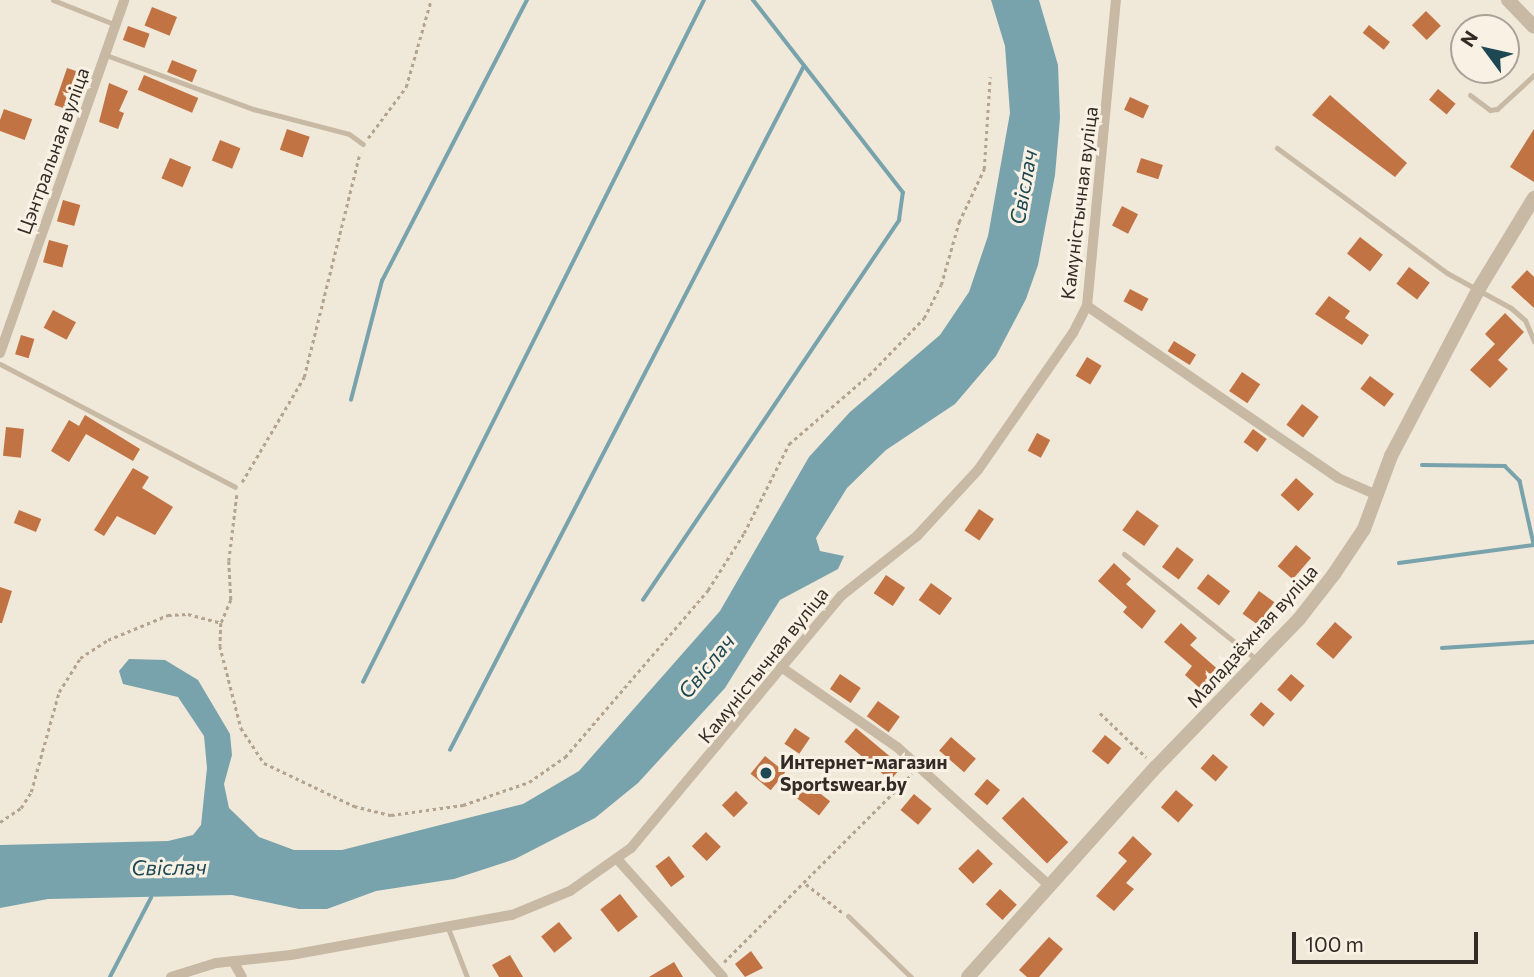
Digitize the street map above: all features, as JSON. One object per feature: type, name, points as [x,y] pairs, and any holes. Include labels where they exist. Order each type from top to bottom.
[{"type":"street","name":"Цэнтральная вуліца","points":[[0,353],[124,0]]},
{"type":"street","name":"Камуністычная вуліца","points":[[171,977],[233,961],[448,928],[541,905],[618,860],[697,773],[841,596],[917,536],[978,470],[1068,341],[1087,306],[1116,0]]},
{"type":"street","points":[[1508,0],[1534,27]]},
{"type":"street","name":"Маладзёжная вуліца","points":[[968,977],[1156,767],[1259,661],[1334,574],[1364,529],[1391,456],[1478,290],[1534,198]]},
{"type":"street","points":[[1087,306],[1338,478],[1377,495]]},
{"type":"street","points":[[781,667],[919,766],[1051,887]]},
{"type":"street","points":[[618,860],[720,973]]},
{"type":"street","points":[[233,961],[242,977]]},
{"type":"lane","points":[[53,0],[116,25]]},
{"type":"lane","points":[[106,55],[253,109],[349,135],[363,144]]},
{"type":"lane","points":[[1470,94],[1490,110],[1497,109],[1534,75]]},
{"type":"lane","points":[[1277,148],[1447,273],[1511,308],[1525,320],[1534,341]]},
{"type":"lane","points":[[0,364],[235,487]]},
{"type":"lane","points":[[1124,554],[1259,661]]},
{"type":"lane","points":[[848,916],[911,977]]},
{"type":"lane","points":[[448,928],[467,977]]},
{"type":"path","points":[[431,0],[406,87],[363,144],[339,223],[304,377],[248,478],[235,487],[231,600],[221,622],[220,646],[247,741],[264,763],[294,781],[363,809],[408,816],[501,794],[547,771],[581,740],[629,677],[708,590],[744,533],[789,444],[869,375],[924,318],[941,285],[959,222],[984,169],[990,77]]},
{"type":"path","points":[[0,822],[21,807],[31,792],[59,692],[80,657],[108,640],[168,615],[188,614],[221,622]]},
{"type":"path","points":[[1100,713],[1156,767]]},
{"type":"path","points":[[720,973],[919,766]]},
{"type":"path","points":[[806,884],[848,916]]},
{"type":"water","name":"Свіслач","points":[[991,0],[1039,0],[1058,65],[1060,118],[1055,175],[1038,265],[1026,299],[996,356],[955,404],[886,450],[847,488],[816,538],[820,551],[844,556],[838,569],[780,600],[725,688],[638,783],[595,818],[515,859],[454,879],[376,891],[327,909],[299,909],[232,895],[48,899],[0,908],[0,845],[168,841],[193,835],[201,825],[207,768],[204,736],[178,697],[123,684],[119,671],[129,659],[165,660],[198,680],[230,734],[232,755],[224,784],[229,808],[259,837],[294,850],[342,850],[523,804],[579,771],[720,611],[809,457],[850,412],[940,335],[969,292],[988,236],[1010,113],[1005,46]]},
{"type":"building","points":[[152,7],[177,17],[170,36],[145,26]]},
{"type":"building","points":[[1426,11],[1441,26],[1427,40],[1412,25]]},
{"type":"building","points":[[1369,25],[1390,42],[1384,50],[1363,33]]},
{"type":"building","points":[[128,26],[150,34],[144,48],[123,40]]},
{"type":"building","points":[[172,60],[197,70],[192,82],[167,72]]},
{"type":"building","points":[[67,68],[84,74],[71,111],[54,105]]},
{"type":"building","points":[[144,75],[198,98],[192,113],[138,90]]},
{"type":"building","points":[[109,83],[128,91],[119,111],[124,113],[118,129],[99,122]]},
{"type":"building","points":[[1438,89],[1456,104],[1447,115],[1429,100]]},
{"type":"building","points":[[1330,95],[1407,163],[1395,177],[1312,115]]},
{"type":"building","points":[[1130,97],[1149,106],[1143,119],[1124,110]]},
{"type":"building","points":[[4,109],[32,119],[25,140],[0,131]]},
{"type":"building","points":[[287,129],[310,137],[303,158],[280,150]]},
{"type":"building","points":[[1534,129],[1534,182],[1510,167]]},
{"type":"building","points":[[220,140],[240,148],[232,169],[212,160]]},
{"type":"building","points":[[170,158],[191,167],[183,187],[161,178]]},
{"type":"building","points":[[1141,158],[1163,165],[1158,179],[1136,172]]},
{"type":"building","points":[[63,200],[80,205],[74,226],[57,221]]},
{"type":"building","points":[[1122,206],[1138,214],[1128,234],[1112,226]]},
{"type":"building","points":[[1360,237],[1383,255],[1370,271],[1347,254]]},
{"type":"building","points":[[49,240],[68,245],[62,267],[43,262]]},
{"type":"building","points":[[1409,267],[1430,283],[1417,299],[1396,284]]},
{"type":"building","points":[[1527,270],[1534,277],[1534,308],[1511,287]]},
{"type":"building","points":[[1130,289],[1149,299],[1142,311],[1123,301]]},
{"type":"building","points":[[1329,296],[1350,311],[1345,318],[1369,335],[1362,345],[1315,314]]},
{"type":"building","points":[[53,310],[76,322],[67,340],[44,328]]},
{"type":"building","points":[[1505,313],[1524,332],[1498,360],[1508,369],[1490,388],[1470,370],[1495,344],[1485,334]]},
{"type":"building","points":[[21,335],[34,339],[29,358],[15,354]]},
{"type":"building","points":[[1174,341],[1196,355],[1190,365],[1168,351]]},
{"type":"building","points":[[1087,357],[1102,366],[1090,385],[1076,376]]},
{"type":"building","points":[[1242,372],[1260,384],[1247,403],[1229,391]]},
{"type":"building","points":[[1370,376],[1394,394],[1384,407],[1360,389]]},
{"type":"building","points":[[1302,404],[1319,417],[1303,437],[1286,425]]},
{"type":"building","points":[[85,415],[140,449],[133,461],[86,434],[69,462],[51,451],[69,420],[79,426]]},
{"type":"building","points":[[6,427],[24,429],[21,458],[3,456]]},
{"type":"building","points":[[1253,429],[1267,439],[1257,452],[1244,442]]},
{"type":"building","points":[[1037,433],[1050,440],[1041,458],[1028,451]]},
{"type":"building","points":[[133,468],[149,477],[142,488],[173,507],[155,535],[117,516],[104,536],[94,530]]},
{"type":"building","points":[[1296,478],[1314,494],[1298,511],[1281,495]]},
{"type":"building","points":[[979,509],[994,519],[979,541],[964,531]]},
{"type":"building","points":[[19,510],[41,519],[36,532],[14,523]]},
{"type":"building","points":[[1137,510],[1159,526],[1144,546],[1122,530]]},
{"type":"building","points":[[1296,545],[1311,558],[1293,579],[1278,566]]},
{"type":"building","points":[[1177,547],[1194,560],[1179,580],[1162,567]]},
{"type":"building","points":[[1114,563],[1131,579],[1126,584],[1156,611],[1142,629],[1123,612],[1127,607],[1098,581]]},
{"type":"building","points":[[1208,574],[1230,591],[1219,605],[1197,588]]},
{"type":"building","points":[[886,575],[905,588],[893,606],[874,593]]},
{"type":"building","points":[[931,583],[952,598],[940,615],[919,600]]},
{"type":"building","points":[[0,587],[12,591],[2,623],[0,623]]},
{"type":"building","points":[[1259,591],[1274,602],[1258,625],[1243,614]]},
{"type":"building","points":[[1335,622],[1352,637],[1333,659],[1316,644]]},
{"type":"building","points":[[1181,623],[1197,638],[1190,645],[1221,672],[1203,691],[1185,675],[1192,666],[1164,642]]},
{"type":"building","points":[[840,674],[861,688],[851,703],[830,689]]},
{"type":"building","points":[[1291,674],[1305,686],[1291,702],[1277,690]]},
{"type":"building","points":[[878,701],[900,717],[889,732],[867,716]]},
{"type":"building","points":[[1261,702],[1275,714],[1263,727],[1250,715]]},
{"type":"building","points":[[795,728],[810,738],[799,754],[784,744]]},
{"type":"building","points":[[856,728],[902,767],[890,780],[844,742]]},
{"type":"building","points":[[1105,735],[1121,748],[1108,765],[1092,751]]},
{"type":"building","points":[[951,737],[976,759],[964,772],[939,751]]},
{"type":"building","points":[[1213,754],[1228,767],[1216,781],[1201,768]]},
{"type":"building","points":[[765,756],[785,772],[771,790],[751,774]]},
{"type":"building","points":[[987,779],[1000,790],[987,805],[974,794]]},
{"type":"building","points":[[808,784],[830,801],[819,815],[797,798]]},
{"type":"building","points":[[1176,790],[1193,805],[1178,822],[1161,807]]},
{"type":"building","points":[[736,791],[748,803],[734,817],[722,805]]},
{"type":"building","points":[[914,794],[932,809],[918,825],[901,810]]},
{"type":"building","points":[[1023,797],[1068,842],[1047,863],[1002,818]]},
{"type":"building","points":[[706,832],[721,847],[707,861],[692,846]]},
{"type":"building","points":[[1133,836],[1152,854],[1126,883],[1134,889],[1114,911],[1096,896],[1127,861],[1118,853]]},
{"type":"building","points":[[978,849],[993,864],[973,884],[958,869]]},
{"type":"building","points":[[669,856],[685,877],[671,887],[655,866]]},
{"type":"building","points":[[1000,889],[1017,905],[1002,920],[986,904]]},
{"type":"building","points":[[620,894],[638,917],[618,932],[600,909]]},
{"type":"building","points":[[559,922],[572,938],[554,953],[541,936]]},
{"type":"building","points":[[1049,937],[1063,949],[1039,977],[1027,977],[1019,970]]},
{"type":"building","points":[[751,951],[763,968],[745,977],[735,964]]},
{"type":"building","points":[[510,955],[523,977],[499,977],[492,965]]},
{"type":"building","points":[[674,962],[683,977],[649,977]]},
{"type":"waterway","points":[[351,400],[382,281],[527,0]]},
{"type":"waterway","points":[[363,682],[704,0]]},
{"type":"waterway","points":[[643,600],[899,220],[903,193],[753,0]]},
{"type":"waterway","points":[[450,750],[804,66]]},
{"type":"waterway","points":[[1422,465],[1505,466],[1520,481],[1534,544]]},
{"type":"waterway","points":[[1399,563],[1534,545]]},
{"type":"waterway","points":[[1442,648],[1534,642]]},
{"type":"waterway","points":[[110,977],[151,898]]},
{"type":"place","name":"Интернет-магазин Sportswear.by","points":[[766,773]]}]
